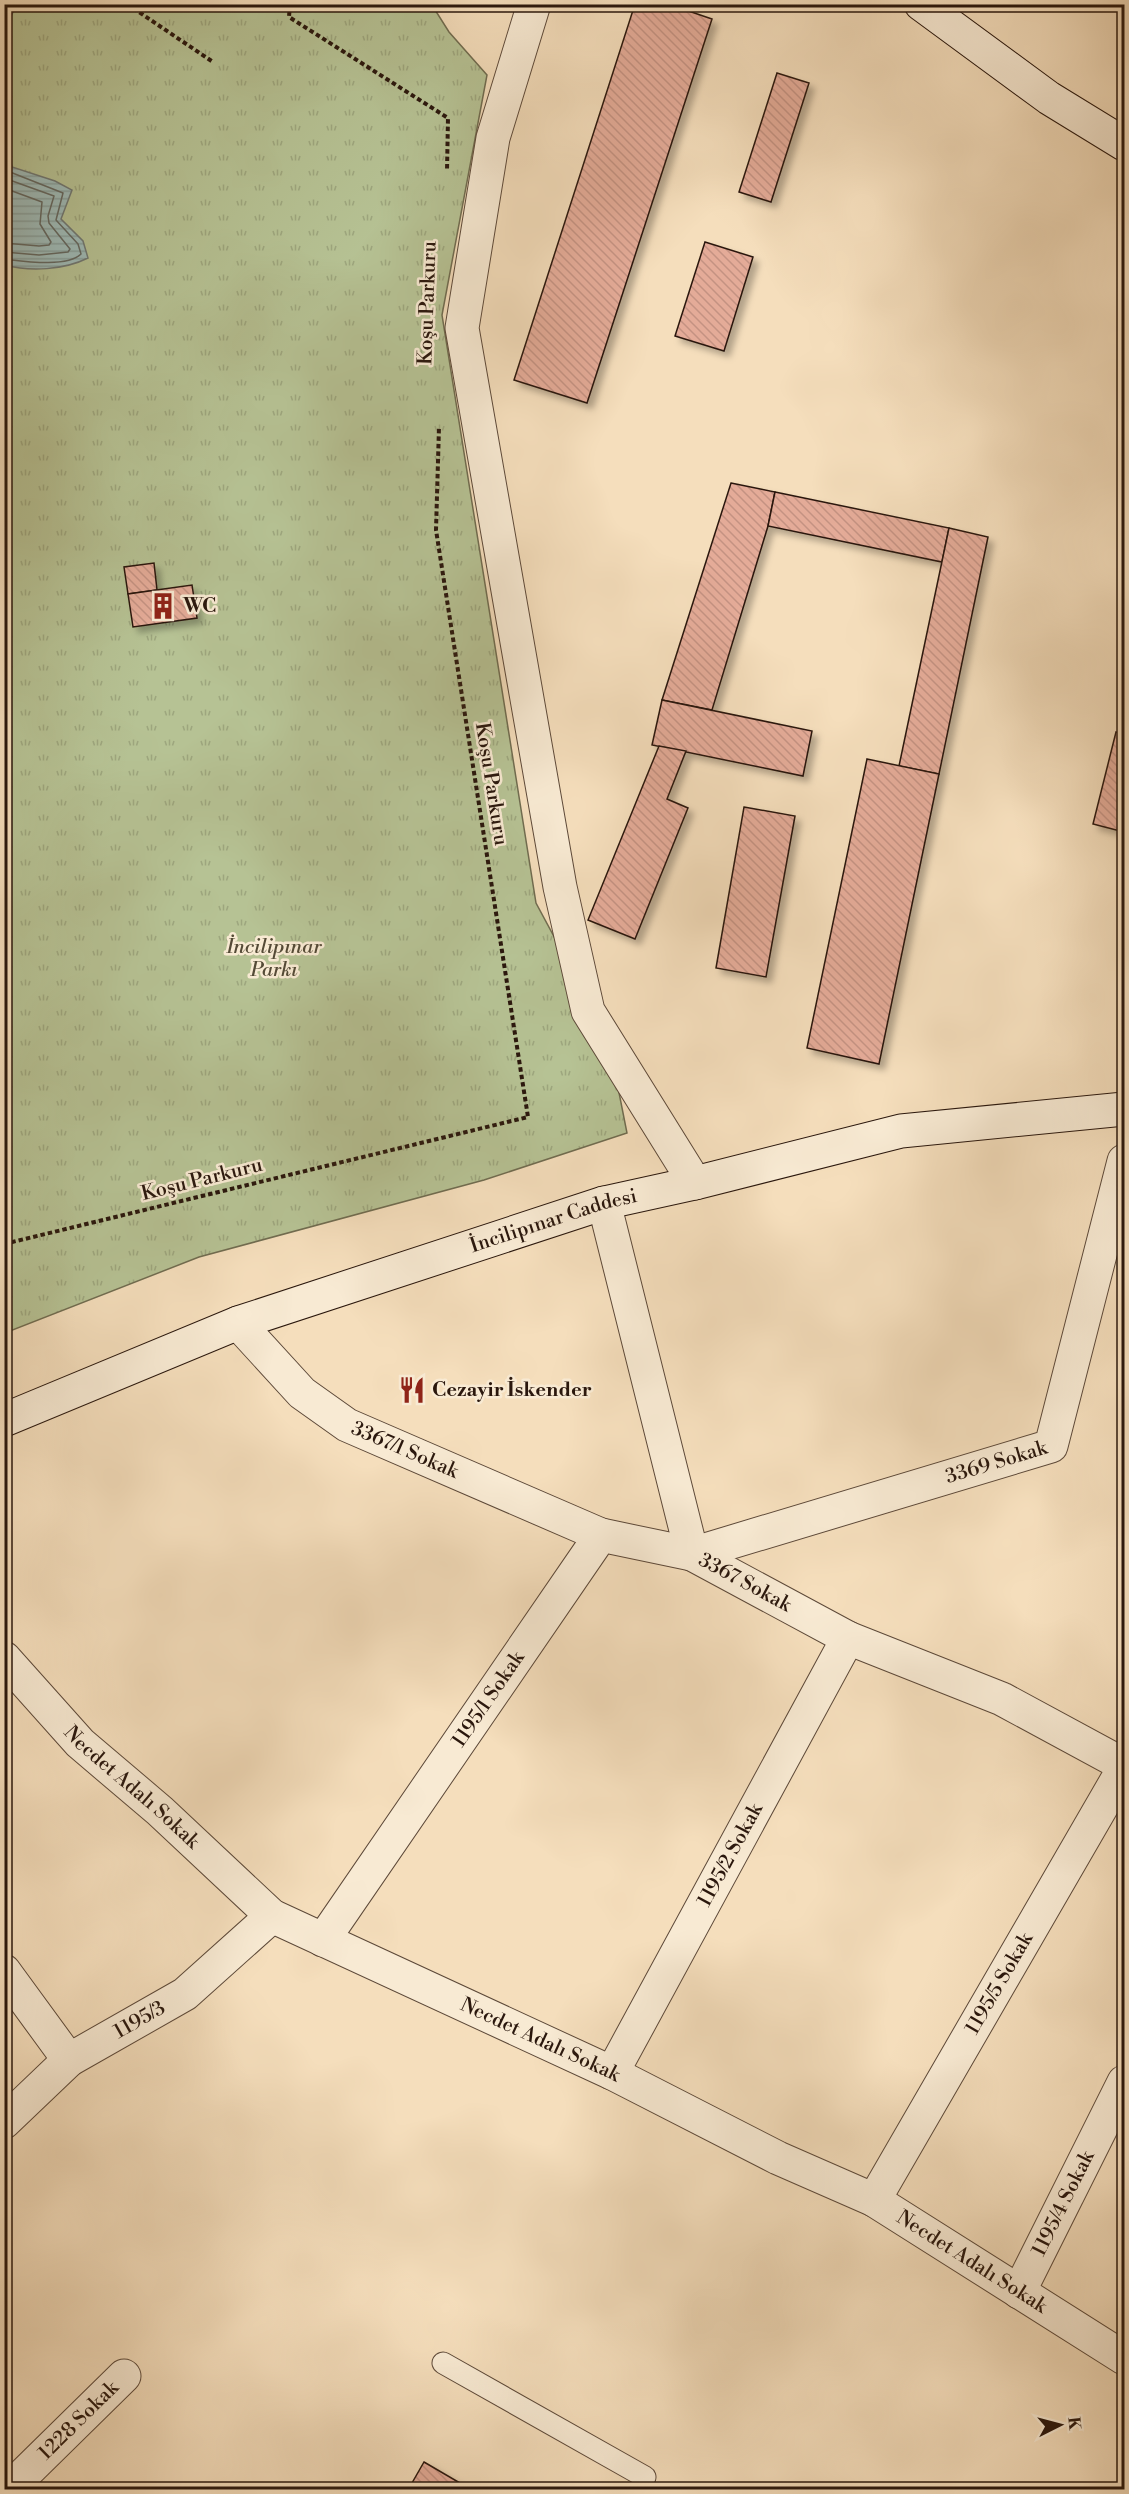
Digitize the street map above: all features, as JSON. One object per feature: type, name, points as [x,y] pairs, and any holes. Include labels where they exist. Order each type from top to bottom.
[{"type":"street","points":[[534,4],[493,138],[462,328],[560,887],[588,1011],[695,1183]]},
{"type":"street","points":[[921,4],[1049,98],[1125,144]]},
{"type":"street","name":"İncilipınar Caddesi","points":[[4,1420],[238,1323],[604,1203],[695,1183],[901,1131],[1125,1109]]},
{"type":"street","name":"3369 Sokak","points":[[692,1554],[1051,1446],[1125,1161]]},
{"type":"street","name":"3367 Sokak","points":[[604,1203],[692,1554],[848,1638],[1002,1699],[1125,1767]]},
{"type":"street","name":"3367/1 Sokak","points":[[238,1323],[302,1393],[347,1425],[601,1535]]},
{"type":"street","points":[[601,1535],[692,1554]]},
{"type":"street","name":"1195/1 Sokak","points":[[323,1940],[601,1535]]},
{"type":"street","name":"1195/2 Sokak","points":[[612,2073],[848,1638]]},
{"type":"street","name":"Necdet Adalı Sokak","points":[[4,1658],[81,1743],[160,1811],[272,1916],[612,2073],[778,2158],[874,2200],[1125,2358]]},
{"type":"street","name":"1195/5 Sokak","points":[[874,2200],[1125,1767]]},
{"type":"street","name":"1195/3","points":[[4,2122],[69,2060],[185,1994],[272,1916]]},
{"type":"street","points":[[4,1971],[69,2060]]},
{"type":"street","name":"1195/4 Sokak","points":[[1019,2292],[1125,2082]]},
{"type":"street","name":"1228 Sokak","points":[[8,2490],[124,2376]]},
{"type":"lane","points":[[443,2363],[645,2478],[640,2490]]},
{"type":"path","points":[[127,4],[213,62]]},
{"type":"path","points":[[290,4],[289,17],[448,118],[447,177]]},
{"type":"path","name":"Koşu Parkuru","points":[[4,1244],[528,1116],[436,530],[439,424]]},
{"type":"green space","name":"İncilipınar Parkı","points":[[5,5],[432,5],[449,32],[487,75],[442,315],[536,903],[608,1037],[627,1133],[484,1180],[199,1257],[5,1333]]},
{"type":"water","points":[[5,4],[17,5],[10,18],[10,75],[5,96]]},
{"type":"water","points":[[5,138],[12,167],[55,181],[72,190],[61,219],[83,241],[88,258],[47,269],[25,269],[5,265]]},
{"type":"building","points":[[635,4],[668,4],[712,19],[587,403],[514,380]]},
{"type":"building","points":[[777,73],[809,83],[771,202],[739,192]]},
{"type":"building","points":[[705,242],[753,257],[724,351],[675,336]]},
{"type":"building","points":[[731,483],[775,492],[768,526],[712,710],[662,700]]},
{"type":"building","points":[[775,492],[949,528],[942,562],[768,526]]},
{"type":"building","points":[[949,528],[988,537],[939,774],[899,766]]},
{"type":"building","points":[[154,563],[157,590],[128,594],[124,567]]},
{"type":"building","name":"WC","points":[[192,585],[197,618],[133,627],[128,594]]},
{"type":"building","points":[[662,700],[812,731],[803,776],[652,745]]},
{"type":"building","points":[[1116,732],[1124,734],[1124,832],[1093,824]]},
{"type":"building","points":[[659,746],[686,751],[667,799],[688,808],[635,939],[588,920]]},
{"type":"building","points":[[867,759],[939,774],[879,1064],[807,1048]]},
{"type":"building","points":[[744,807],[795,816],[766,977],[716,968]]},
{"type":"building","points":[[424,2462],[472,2490],[408,2490]]},
{"type":"place","name":"WC","points":[[163,606]]},
{"type":"place","name":"Cezayir İskender","points":[[412,1390]]}]
